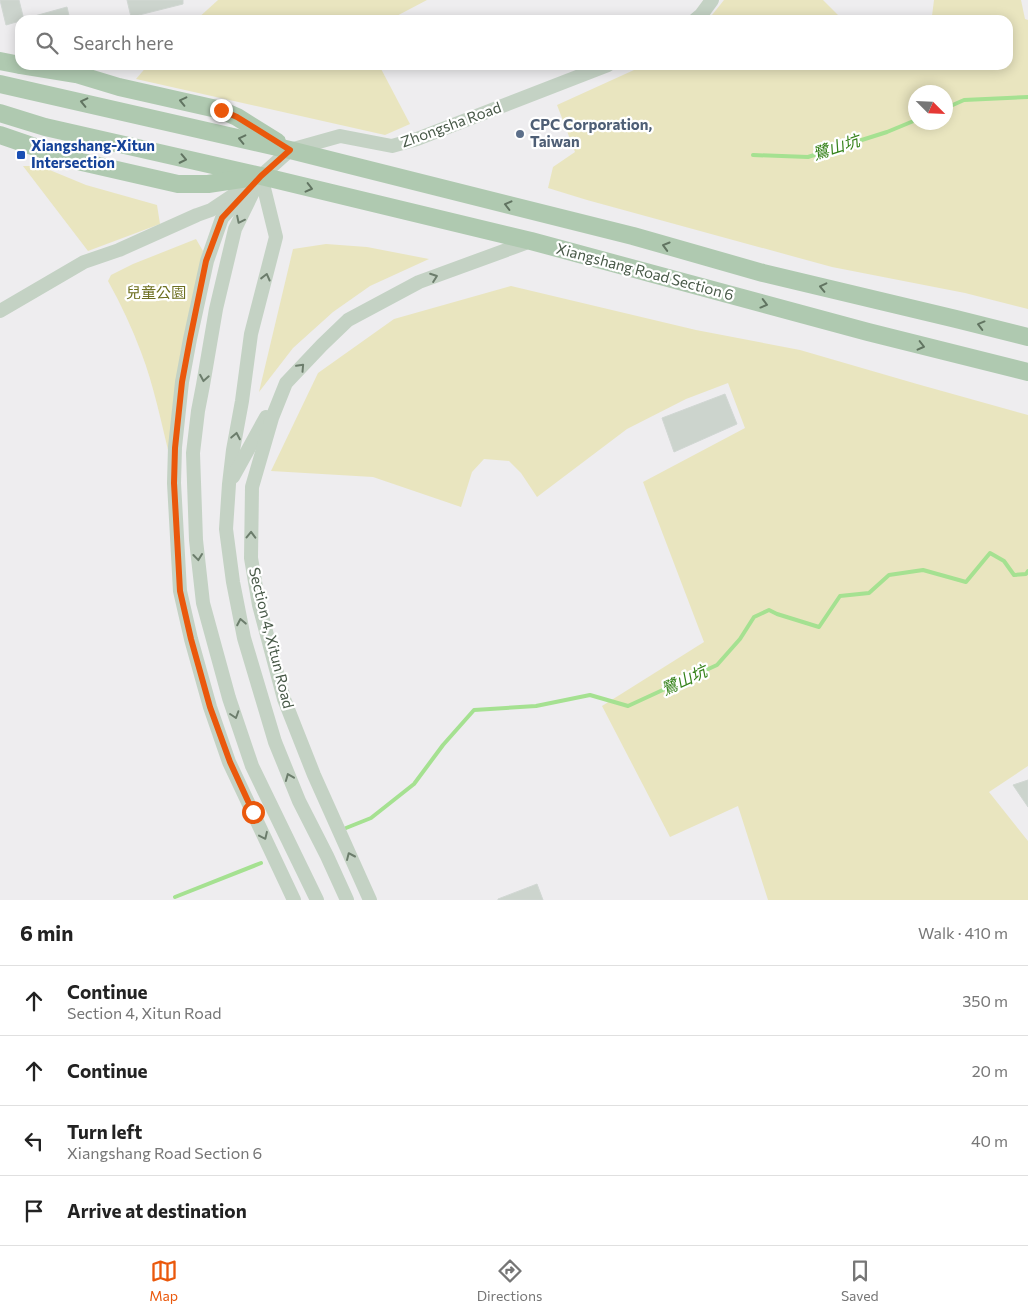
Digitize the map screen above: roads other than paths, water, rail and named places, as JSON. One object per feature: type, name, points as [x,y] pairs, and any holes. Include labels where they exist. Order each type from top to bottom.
[{"type":"main road","name":"Xiangshang Road Section 6","points":[[0,61],[15,64]]},
{"type":"main road","name":"Xiangshang Road Section 6","points":[[52,70],[76,74],[119,87],[221,110],[237,117],[290,150]]},
{"type":"main road","name":"Xiangshang Road Section 6","points":[[0,84],[290,150],[633,236],[763,273],[1028,337]]},
{"type":"main road","name":"Xiangshang Road Section 6","points":[[0,113],[46,127],[531,241],[868,332],[1028,372]]},
{"type":"main road","name":"Xiangshang Road Section 6","points":[[0,135],[73,160],[178,184],[208,184],[261,176]]},
{"type":"street","points":[[701,15],[712,0]]},
{"type":"street","name":"Zhongsha Road","points":[[290,150],[340,136],[392,146],[417,139],[595,70]]},
{"type":"street","points":[[290,150],[261,176],[222,218],[206,261],[182,382],[175,448],[174,483],[180,591],[210,707],[230,762],[294,900]]},
{"type":"street","points":[[0,311],[84,262],[119,250],[211,210],[261,176]]},
{"type":"street","points":[[261,176],[235,229],[216,309],[198,411],[193,453],[196,540],[204,603],[229,698],[246,749],[252,766],[317,900]]},
{"type":"street","name":"Section 4, Xitun Road","points":[[261,176],[276,237],[251,334],[233,450],[226,529],[233,582],[244,638],[275,742],[299,801],[347,900]]},
{"type":"street","name":"Section 4, Xitun Road","points":[[370,900],[314,775],[284,699],[259,605],[251,558],[252,487],[272,418],[286,383],[322,344],[348,320],[419,282],[531,241]]},
{"type":"street","points":[[229,484],[286,383]]},
{"type":"waterway","name":"鷺山坑","points":[[953,105],[964,100],[1028,97]]},
{"type":"waterway","name":"鷺山坑","points":[[753,155],[808,157],[887,132],[908,123]]},
{"type":"waterway","name":"鷺山坑","points":[[346,828],[371,818],[414,784],[443,745],[474,710],[536,706],[590,695],[628,706],[717,665],[740,639],[754,617],[769,610],[819,627],[840,596],[869,593],[889,575],[923,570],[966,582],[990,553],[1004,561],[1014,575],[1026,574],[1028,571]]},
{"type":"waterway","name":"鷺山坑","points":[[175,897],[261,863]]},
{"type":"place","name":"CPC Corporation, Taiwan","points":[[520,134]]},
{"type":"place","name":"Xiangshang-Xitun Intersection","points":[[21,155]]},
{"type":"park label","name":"兒童公園","points":[[156,293]]}]
